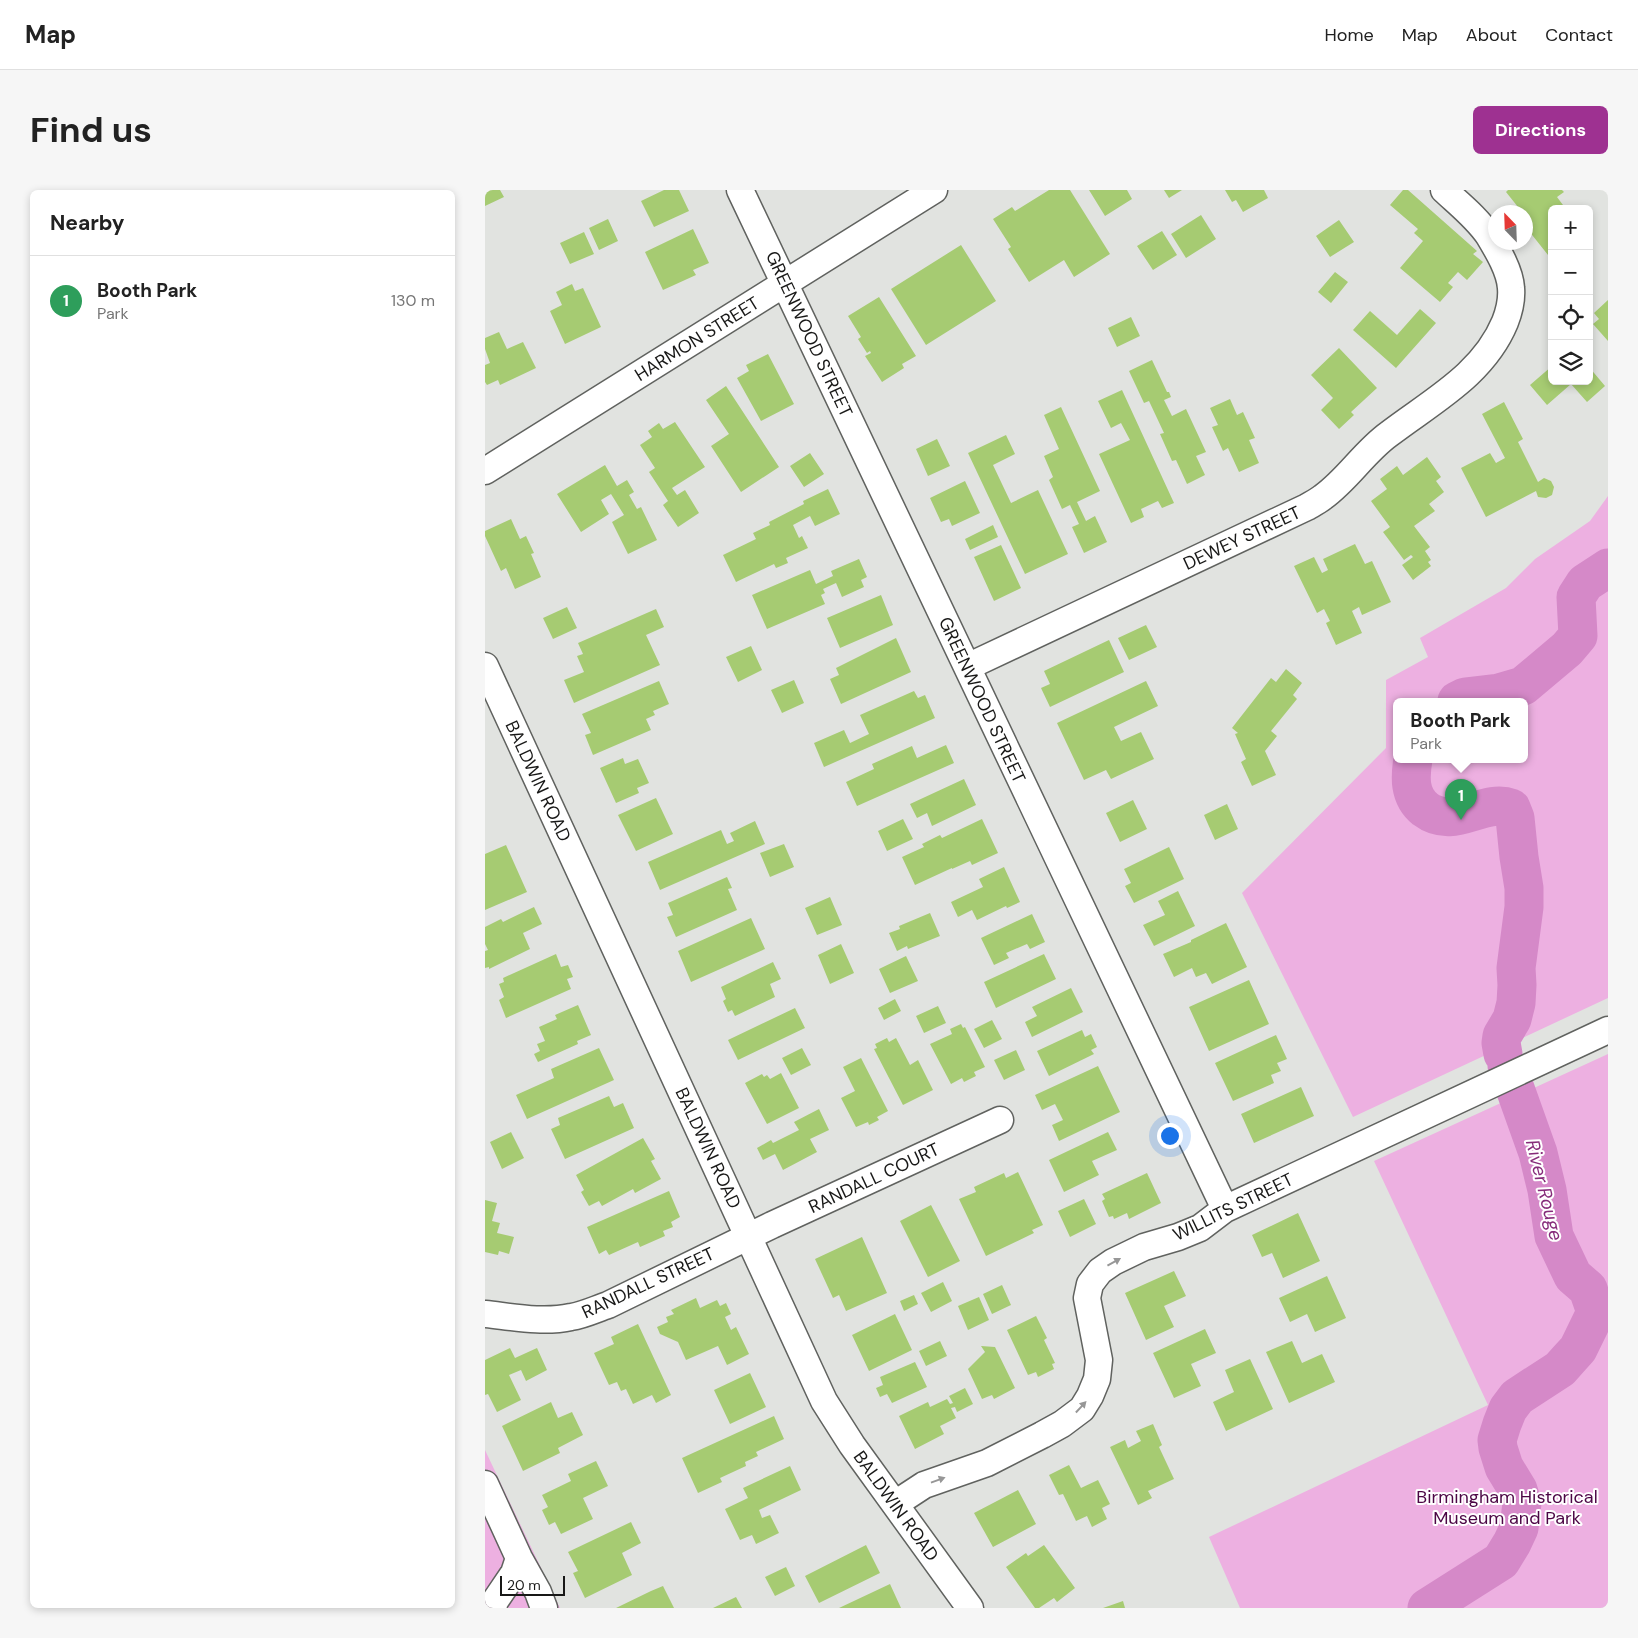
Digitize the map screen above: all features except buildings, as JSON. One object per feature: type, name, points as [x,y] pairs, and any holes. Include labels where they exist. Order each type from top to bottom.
[{"type":"street","name":"GREENWOOD STREET","points":[[741,190],[1225,1210]]},
{"type":"street","name":"HARMON STREET","points":[[485,471],[934,190]]},
{"type":"street","name":"DEWEY STREET","points":[[967,667],[1307,507],[1323,497],[1388,434],[1444,395],[1467,375],[1494,344],[1509,312],[1511,288],[1507,270],[1489,236],[1477,221],[1444,190]]},
{"type":"street","name":"BALDWIN ROAD","points":[[485,666],[824,1401],[852,1445],[970,1608]]},
{"type":"street","name":"WILLITS STREET","points":[[895,1504],[924,1486],[965,1472],[1018,1447],[1062,1424],[1082,1409],[1097,1379],[1099,1360],[1087,1298],[1089,1284],[1099,1271],[1143,1247],[1179,1237],[1199,1228],[1225,1210],[1608,1030]]},
{"type":"street","name":"RANDALL COURT","points":[[748,1236],[1000,1120]]},
{"type":"street","name":"RANDALL STREET","points":[[485,1314],[534,1319],[557,1319],[587,1313],[608,1305],[748,1236]]},
{"type":"street","points":[[485,1484],[544,1608]]},
{"type":"street","points":[[493,1608],[495,1601],[514,1573],[519,1558]]},
{"type":"green space","points":[[1608,496],[1608,998],[1353,1117],[1242,893],[1386,748],[1386,680],[1428,657],[1420,638],[1506,588],[1535,559],[1590,521]]},
{"type":"green space","name":"Birmingham Historical Museum and Park","points":[[1608,1054],[1608,1604],[1605,1608],[1240,1608],[1209,1537],[1488,1405],[1374,1161]]},
{"type":"green space","points":[[485,1450],[560,1608],[485,1608]]},
{"type":"waterway","name":"River Rouge","points":[[1463,698],[1499,693],[1523,686],[1567,649],[1578,636],[1576,597],[1585,583],[1608,568]]},
{"type":"waterway","name":"River Rouge","points":[[1412,763],[1411,779],[1413,792],[1420,804],[1436,815],[1458,816],[1500,806],[1511,808],[1515,818],[1524,888],[1524,907],[1516,968],[1516,1003],[1512,1019],[1502,1036],[1503,1054]]},
{"type":"waterway","name":"River Rouge","points":[[1427,1608],[1501,1561],[1512,1543],[1519,1528],[1522,1503],[1518,1490],[1504,1467],[1498,1448],[1497,1440],[1502,1424],[1508,1409],[1517,1397],[1560,1369],[1578,1349],[1596,1312],[1588,1289],[1573,1276],[1554,1236],[1547,1190],[1538,1153],[1507,1066]]},
{"type":"place","name":"Booth Park","points":[[1461,820]]}]
